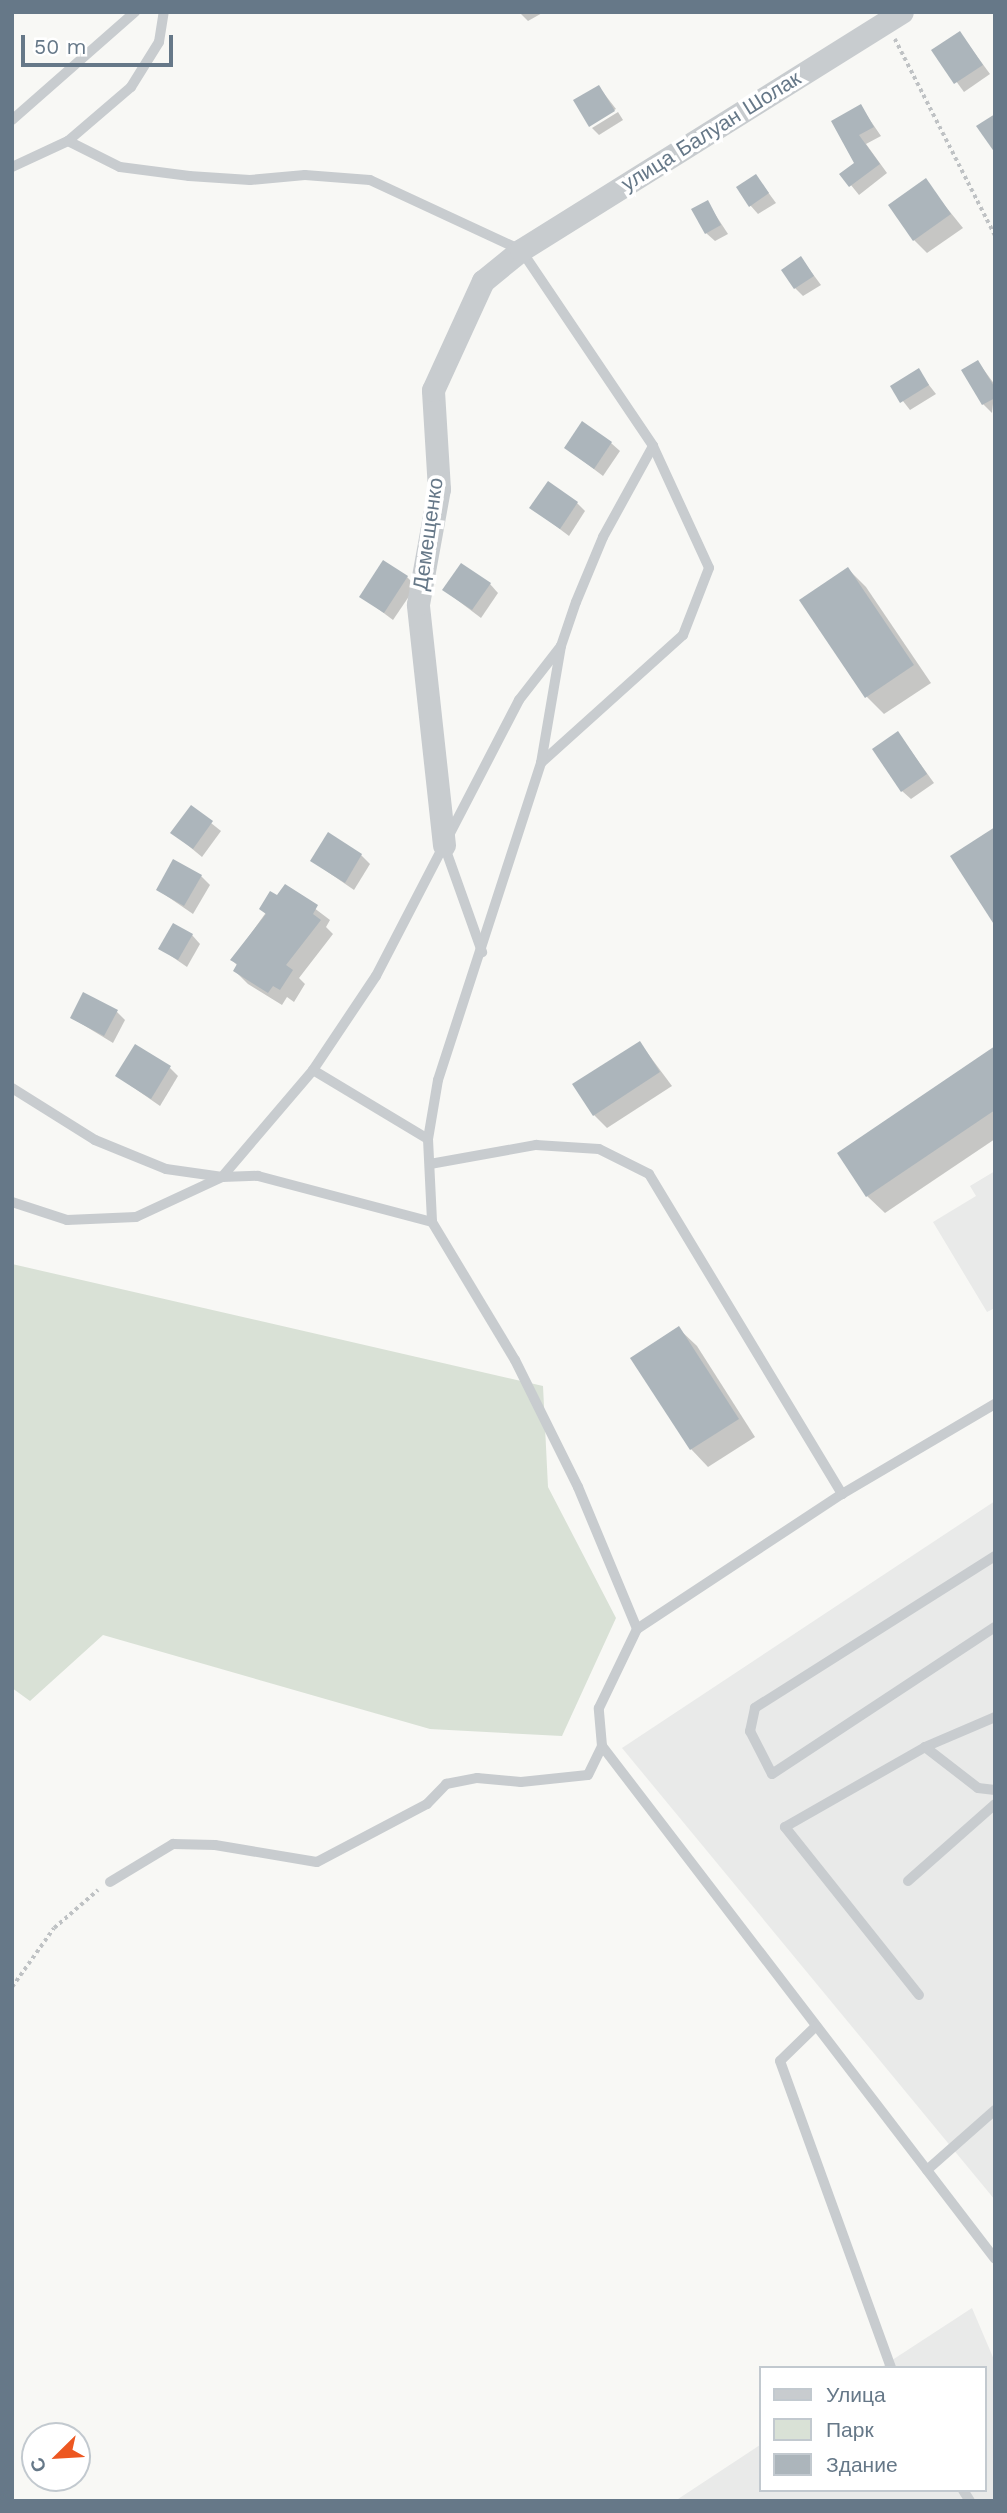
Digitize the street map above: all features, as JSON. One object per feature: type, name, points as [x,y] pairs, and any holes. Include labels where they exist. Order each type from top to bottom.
[{"type":"street","name":"улица Балуан Шолак","points":[[521,250],[887,15]]},
{"type":"street","name":"Демещенко","points":[[444,845],[418,604],[439,489],[433,390],[483,281],[521,250]]},
{"type":"lane","points":[[12,120],[135,12]]},
{"type":"lane","points":[[12,167],[68,141],[131,87],[159,42],[164,12]]},
{"type":"lane","points":[[68,141],[120,167],[189,176],[250,180],[305,175],[370,180],[521,250],[653,446],[709,568],[683,635],[541,763]]},
{"type":"lane","points":[[637,1629],[578,1487],[514,1360],[432,1222],[428,1139],[438,1080],[482,952],[541,763],[561,646],[603,537],[653,446]]},
{"type":"lane","points":[[12,1202],[66,1220],[136,1217],[222,1177],[313,1070],[376,976],[519,700],[561,646]]},
{"type":"lane","points":[[444,845],[482,952]]},
{"type":"lane","points":[[313,1070],[428,1139]]},
{"type":"lane","points":[[12,1088],[95,1140],[166,1169],[222,1177],[258,1176],[432,1222]]},
{"type":"lane","points":[[430,1164],[536,1145],[599,1149],[649,1174],[842,1494]]},
{"type":"lane","points":[[110,1882],[173,1844],[215,1845],[317,1862],[427,1804],[446,1784],[477,1778],[521,1782],[588,1775],[602,1746],[599,1708],[637,1629],[842,1494],[995,1404]]},
{"type":"lane","points":[[995,1556],[755,1708],[750,1731],[772,1774],[995,1627]]},
{"type":"lane","points":[[919,1995],[785,1827],[925,1747],[995,1717]]},
{"type":"lane","points":[[602,1746],[995,2259]]},
{"type":"lane","points":[[925,1747],[978,1788],[995,1790]]},
{"type":"lane","points":[[908,1881],[995,1804]]},
{"type":"lane","points":[[816,2026],[780,2061],[890,2366]]},
{"type":"lane","points":[[927,2170],[993,2116]]},
{"type":"path","points":[[887,15],[995,235]]},
{"type":"path","points":[[12,1987],[54,1928],[110,1882]]},
{"type":"shaded area","points":[[995,1171],[995,1308],[987,1312],[933,1222],[976,1196],[970,1186]]},
{"type":"shaded area","points":[[995,1501],[995,2200],[622,1748]]},
{"type":"shaded area","points":[[972,2308],[995,2362],[995,2501],[675,2501],[758,2446],[758,2492],[986,2492],[986,2366],[883,2366]]},
{"type":"green space","points":[[12,1264],[543,1386],[548,1487],[616,1618],[562,1736],[430,1729],[103,1635],[30,1701],[12,1688]]},
{"type":"building","points":[[960,31],[983,65],[954,84],[931,50]]},
{"type":"building","points":[[599,85],[615,111],[589,127],[573,100]]},
{"type":"building","points":[[861,104],[874,127],[859,135],[880,164],[849,187],[839,174],[854,163],[831,121]]},
{"type":"building","points":[[995,114],[995,153],[976,126]]},
{"type":"building","points":[[756,174],[769,193],[749,207],[736,187]]},
{"type":"building","points":[[926,178],[951,214],[913,241],[888,205]]},
{"type":"building","points":[[708,200],[721,225],[705,234],[691,209]]},
{"type":"building","points":[[801,256],[814,276],[794,289],[781,270]]},
{"type":"building","points":[[978,360],[995,388],[995,398],[982,405],[961,370]]},
{"type":"building","points":[[919,368],[929,385],[900,403],[890,386]]},
{"type":"building","points":[[582,421],[612,442],[594,469],[564,448]]},
{"type":"building","points":[[548,481],[578,502],[560,529],[529,508]]},
{"type":"building","points":[[383,560],[408,576],[384,613],[359,597]]},
{"type":"building","points":[[461,563],[491,583],[472,610],[442,590]]},
{"type":"building","points":[[848,567],[914,665],[865,698],[799,600]]},
{"type":"building","points":[[898,731],[927,774],[901,792],[872,749]]},
{"type":"building","points":[[191,805],[213,821],[193,849],[170,833]]},
{"type":"building","points":[[995,827],[995,926],[950,856]]},
{"type":"building","points":[[328,832],[362,854],[345,883],[310,861]]},
{"type":"building","points":[[173,859],[202,875],[184,906],[156,890]]},
{"type":"building","points":[[285,884],[318,905],[313,914],[321,920],[286,965],[293,970],[280,990],[273,986],[268,993],[233,971],[237,964],[230,960],[266,914],[259,909],[270,891],[277,895]]},
{"type":"building","points":[[173,923],[193,934],[178,960],[158,949]]},
{"type":"building","points":[[83,992],[118,1010],[104,1036],[70,1018]]},
{"type":"building","points":[[640,1041],[660,1072],[593,1116],[572,1084]]},
{"type":"building","points":[[135,1044],[171,1066],[151,1099],[115,1076]]},
{"type":"building","points":[[995,1046],[995,1110],[866,1197],[837,1153]]},
{"type":"building","points":[[679,1326],[739,1419],[690,1450],[630,1358]]}]
